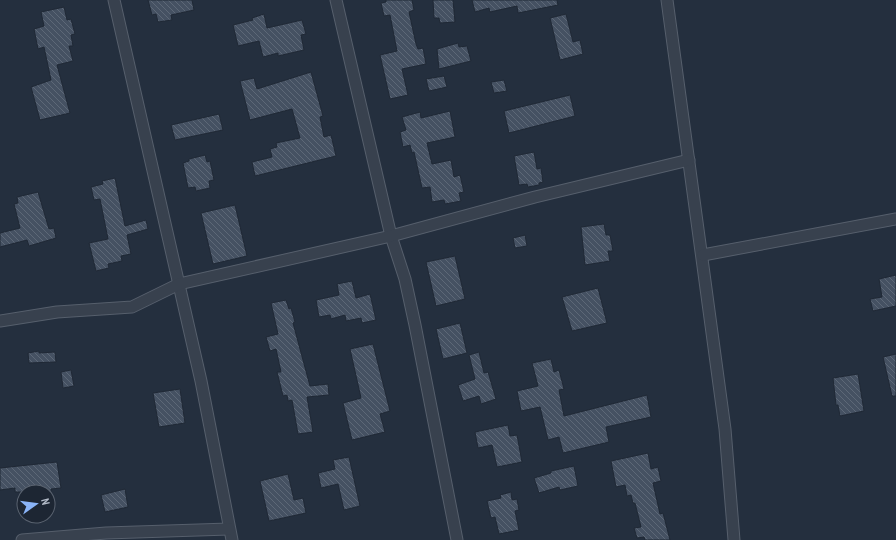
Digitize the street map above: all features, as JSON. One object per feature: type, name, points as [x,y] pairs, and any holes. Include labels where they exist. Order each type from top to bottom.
[{"type":"street","points":[[114,0],[180,284],[204,396],[232,540]]},
{"type":"street","points":[[336,0],[391,236],[405,280],[416,325],[457,540]]},
{"type":"street","points":[[667,0],[703,255],[725,429],[734,540]]},
{"type":"street","points":[[0,321],[57,312],[132,307],[180,284],[391,236],[535,197],[689,160]]},
{"type":"street","points":[[703,255],[896,219]]},
{"type":"street","points":[[22,540],[106,533],[229,529]]},
{"type":"building","points":[[148,0],[192,0],[194,10],[171,15],[172,20],[158,22],[156,14],[152,15]]},
{"type":"building","points":[[386,0],[412,0],[414,10],[409,12],[416,44],[418,49],[423,48],[426,64],[402,69],[408,95],[390,99],[380,55],[397,51],[390,15],[384,16],[381,3],[386,2]]},
{"type":"building","points":[[433,0],[453,0],[455,22],[440,23],[439,18],[434,18]]},
{"type":"building","points":[[472,0],[557,0],[558,5],[518,13],[517,6],[490,12],[489,8],[475,12]]},
{"type":"building","points":[[64,7],[67,20],[71,19],[75,34],[71,35],[73,46],[69,46],[73,61],[57,65],[70,113],[40,120],[31,87],[51,80],[44,47],[38,49],[34,29],[44,26],[41,12]]},
{"type":"building","points":[[264,14],[267,28],[302,20],[306,34],[301,35],[304,50],[278,56],[278,53],[263,57],[259,41],[238,46],[233,25],[253,20],[252,18]]},
{"type":"building","points":[[566,14],[573,42],[580,40],[583,54],[560,60],[550,18]]},
{"type":"building","points":[[458,43],[459,47],[467,46],[471,61],[439,69],[437,49]]},
{"type":"building","points":[[311,72],[323,116],[320,117],[324,137],[331,135],[336,156],[255,176],[252,162],[272,157],[270,149],[277,147],[276,143],[300,138],[292,109],[250,120],[240,81],[254,78],[257,89]]},
{"type":"building","points":[[444,76],[447,87],[429,91],[426,79]]},
{"type":"building","points":[[504,80],[507,91],[494,93],[491,82]]},
{"type":"building","points":[[570,95],[575,116],[509,133],[504,111]]},
{"type":"building","points":[[450,111],[455,137],[427,143],[432,164],[451,160],[454,177],[460,175],[464,192],[459,193],[461,201],[445,204],[444,200],[432,202],[430,187],[422,188],[414,152],[412,153],[410,145],[403,147],[400,132],[406,130],[402,117],[420,112],[421,118]]},
{"type":"building","points":[[219,114],[223,130],[175,140],[171,125]]},
{"type":"building","points":[[534,152],[537,169],[541,168],[543,182],[539,183],[539,185],[528,187],[527,184],[519,185],[514,156]]},
{"type":"building","points":[[205,155],[207,162],[210,161],[214,180],[209,181],[210,188],[196,191],[195,187],[188,188],[183,163],[189,161],[189,159]]},
{"type":"building","points":[[115,178],[125,226],[146,220],[148,229],[127,235],[131,254],[121,256],[122,261],[108,264],[109,268],[96,271],[89,243],[108,239],[100,199],[94,200],[91,187],[103,184],[102,181]]},
{"type":"building","points":[[38,192],[49,229],[54,228],[56,238],[29,246],[27,240],[0,247],[0,233],[20,228],[14,204],[18,203],[17,197]]},
{"type":"building","points":[[235,205],[247,256],[213,264],[201,213]]},
{"type":"building","points":[[604,224],[606,235],[610,235],[613,251],[608,251],[610,261],[585,265],[581,227]]},
{"type":"building","points":[[525,235],[527,246],[515,248],[513,238]]},
{"type":"building","points":[[455,256],[465,299],[436,306],[426,262]]},
{"type":"building","points":[[896,275],[896,306],[873,311],[870,299],[882,297],[879,279]]},
{"type":"building","points":[[352,281],[356,298],[370,294],[376,320],[362,323],[361,318],[346,321],[345,315],[331,319],[330,315],[319,317],[316,300],[339,295],[337,284]]},
{"type":"building","points":[[598,288],[607,323],[572,331],[562,297]]},
{"type":"building","points":[[286,300],[289,309],[291,308],[295,322],[293,323],[310,386],[328,384],[329,395],[307,397],[313,432],[298,434],[292,400],[288,401],[287,395],[283,396],[277,372],[281,372],[276,349],[270,351],[266,337],[278,334],[271,303]]},
{"type":"building","points":[[460,323],[467,353],[443,359],[436,329]]},
{"type":"building","points":[[373,344],[390,411],[380,414],[385,432],[352,440],[343,403],[361,398],[350,349]]},
{"type":"building","points":[[39,351],[39,353],[55,352],[56,362],[29,363],[28,353]]},
{"type":"building","points":[[479,352],[484,373],[488,372],[496,399],[481,404],[479,396],[463,401],[458,385],[475,379],[469,355]]},
{"type":"building","points":[[896,354],[896,396],[892,396],[883,357]]},
{"type":"building","points":[[551,359],[554,372],[559,370],[564,389],[559,390],[564,416],[647,395],[651,417],[606,427],[609,442],[563,453],[559,437],[548,440],[540,407],[521,411],[517,391],[538,386],[532,363]]},
{"type":"building","points":[[71,370],[74,386],[63,388],[61,372]]},
{"type":"building","points":[[858,374],[864,411],[840,416],[838,405],[836,405],[833,378]]},
{"type":"building","points":[[180,389],[185,423],[159,427],[153,393]]},
{"type":"building","points":[[508,425],[510,436],[517,435],[522,462],[497,467],[492,445],[478,448],[475,432]]},
{"type":"building","points":[[648,453],[651,469],[658,467],[661,481],[653,483],[660,514],[663,513],[670,540],[645,540],[644,537],[637,538],[634,528],[641,527],[635,503],[633,503],[631,495],[627,496],[625,485],[616,487],[611,461]]},
{"type":"building","points":[[349,457],[360,506],[344,510],[338,484],[321,488],[318,473],[335,469],[333,460]]},
{"type":"building","points":[[57,462],[61,488],[56,488],[56,484],[16,484],[16,492],[15,488],[0,490],[0,468]]},
{"type":"building","points":[[574,466],[578,486],[560,490],[559,487],[539,493],[534,478],[551,473],[551,471]]},
{"type":"building","points":[[288,474],[294,500],[303,498],[306,513],[269,521],[260,481]]},
{"type":"building","points":[[125,489],[128,507],[105,512],[101,495]]},
{"type":"building","points":[[511,492],[512,500],[517,499],[519,510],[515,511],[519,530],[499,534],[495,517],[491,518],[487,501],[501,498],[500,495]]}]
